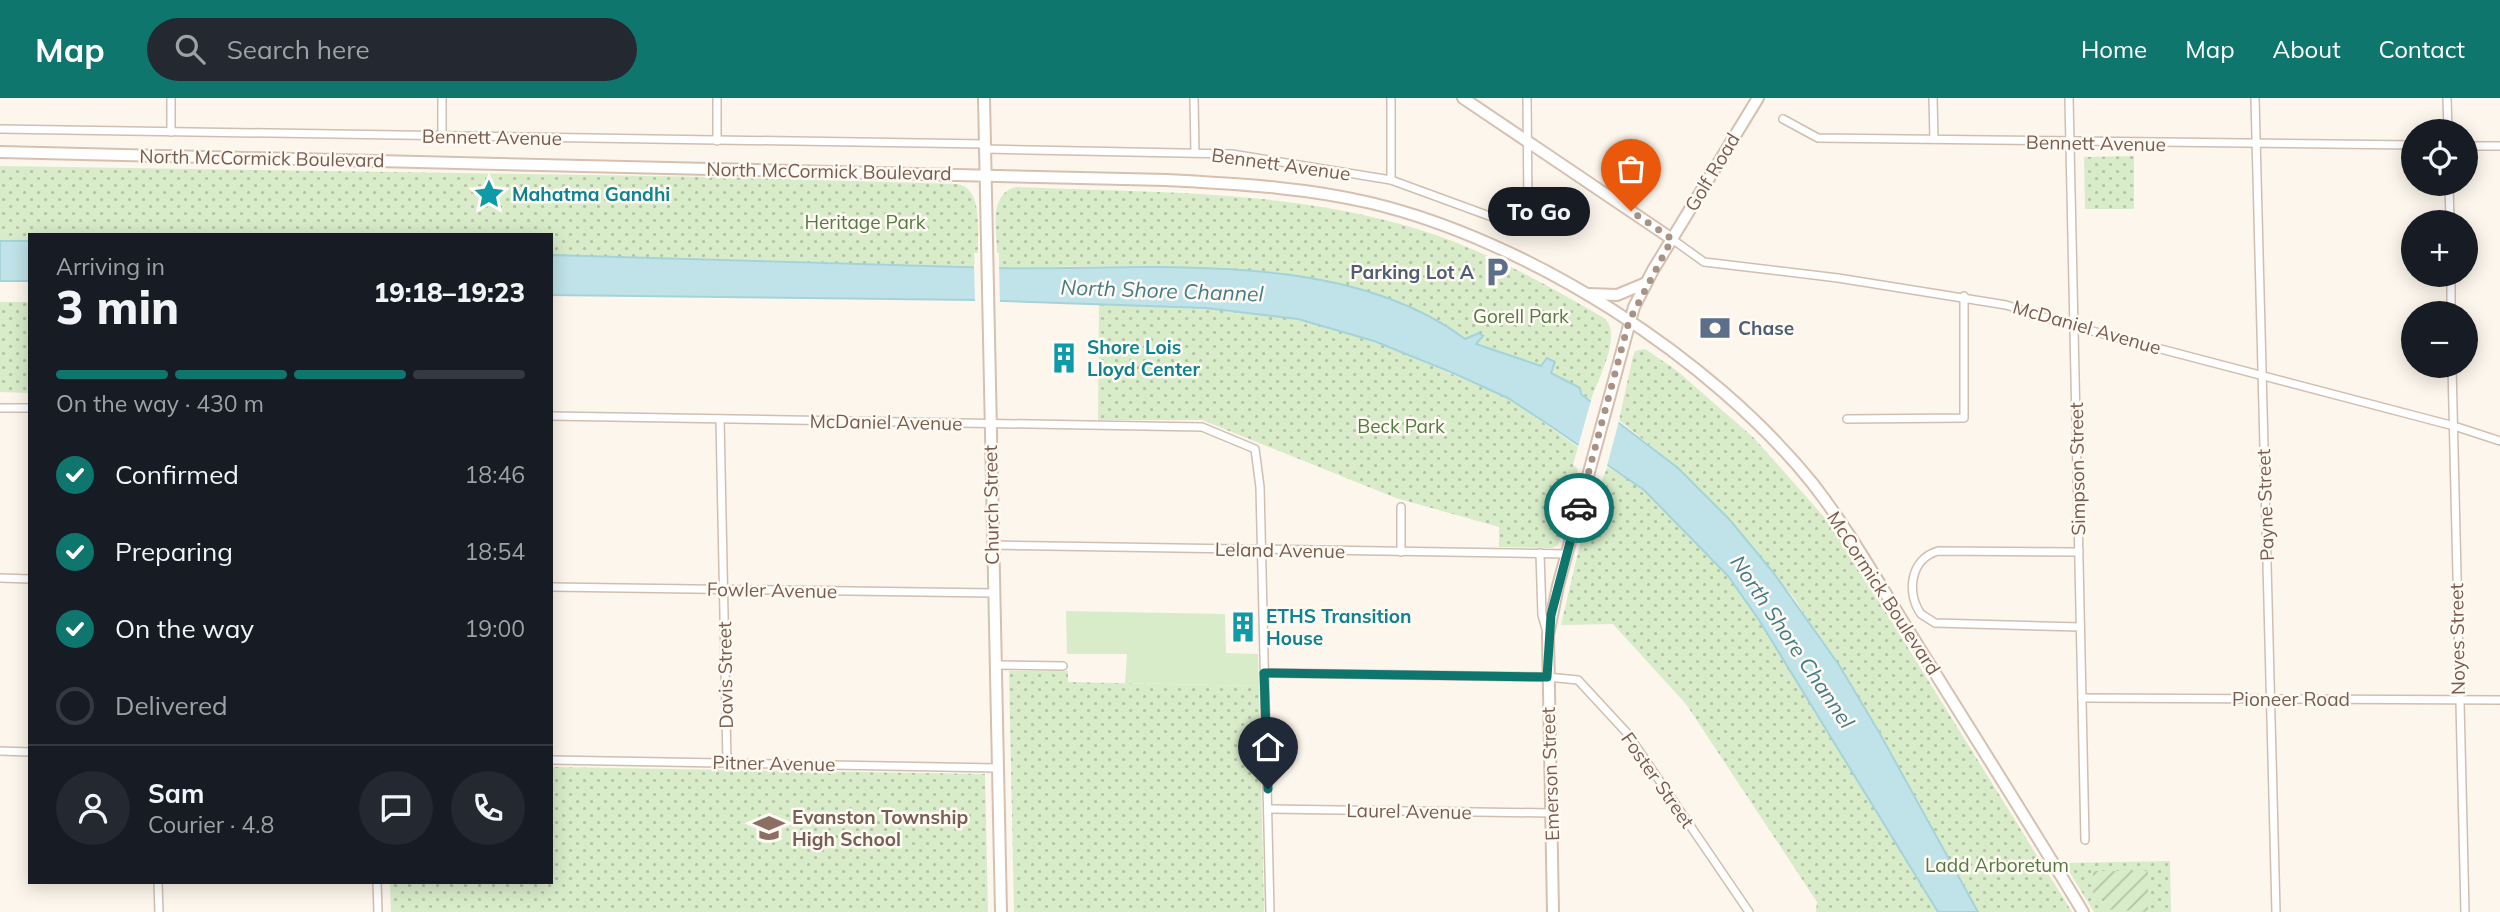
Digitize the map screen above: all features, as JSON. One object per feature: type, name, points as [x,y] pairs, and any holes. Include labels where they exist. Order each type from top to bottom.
[{"type":"main road","name":"Church Street","points":[[984,98],[1001,912]]},
{"type":"main road","points":[[1463,98],[1672,239]]},
{"type":"main road","name":"Golf Road","points":[[1629,321],[1646,283],[1758,98]]},
{"type":"main road","name":"North McCormick Boulevard","points":[[0,152],[985,175],[1284,187],[1369,202],[1473,235],[1526,260],[1629,321]]},
{"type":"main road","points":[[1582,293],[1618,295],[1646,283]]},
{"type":"main road","name":"Emerson Street","points":[[1553,912],[1548,635],[1629,321]]},
{"type":"main road","name":"McCormick Boulevard","points":[[1629,321],[1714,387],[1780,447],[1812,484],[1865,560],[2083,912]]},
{"type":"street","points":[[171,98],[171,132]]},
{"type":"street","points":[[442,98],[442,136]]},
{"type":"street","points":[[717,98],[717,141]]},
{"type":"street","points":[[1194,98],[1195,153]]},
{"type":"street","points":[[1391,98],[1391,180]]},
{"type":"street","points":[[1527,98],[1528,142]]},
{"type":"street","points":[[1933,98],[1934,139]]},
{"type":"street","name":"Simpson Street","points":[[2068,98],[2085,840]]},
{"type":"street","name":"Payne Street","points":[[2255,98],[2276,912]]},
{"type":"street","points":[[2447,98],[2448,119]]},
{"type":"street","name":"Bennett Avenue","points":[[1783,119],[1818,138],[2069,144],[2401,145]]},
{"type":"street","name":"Bennett Avenue","points":[[0,129],[985,146],[1232,154],[1391,180],[1514,225],[1525,218],[1528,206],[1528,142]]},
{"type":"street","points":[[2478,146],[2500,146]]},
{"type":"street","name":"McDaniel Avenue","points":[[1672,239],[1704,262],[1964,296],[2006,305],[2073,326],[2262,374],[2500,441]]},
{"type":"street","points":[[1847,419],[1964,418],[1964,296]]},
{"type":"street","name":"Noyes Street","points":[[2452,378],[2465,912]]},
{"type":"street","points":[[0,408],[28,408]]},
{"type":"street","name":"McDaniel Avenue","points":[[553,416],[1202,427],[1251,446],[1257,452],[1262,549]]},
{"type":"street","name":"Davis Street","points":[[720,419],[727,762]]},
{"type":"street","points":[[1401,506],[1401,552]]},
{"type":"street","name":"Leland Avenue","points":[[992,545],[1567,554]]},
{"type":"street","points":[[1262,549],[1270,912]]},
{"type":"street","points":[[2079,552],[1938,551],[1930,553],[1919,564],[1911,589],[1921,614],[1935,623],[2080,627]]},
{"type":"street","name":"Emerson Street","points":[[1540,553],[1542,615],[1548,635]]},
{"type":"street","points":[[0,578],[28,579]]},
{"type":"street","name":"Fowler Avenue","points":[[553,587],[993,593]]},
{"type":"street","points":[[995,665],[1063,666]]},
{"type":"street","name":"Foster Street","points":[[1264,673],[1547,677],[1578,680],[1627,733],[1749,912]]},
{"type":"street","name":"Pioneer Road","points":[[2082,698],[2500,700]]},
{"type":"street","points":[[0,751],[28,752]]},
{"type":"street","name":"Pitner Avenue","points":[[553,760],[997,768]]},
{"type":"street","name":"Laurel Avenue","points":[[1268,809],[1551,813]]},
{"type":"street","points":[[158,884],[159,912]]},
{"type":"street","points":[[377,884],[378,912]]},
{"type":"green space","points":[[2134,156],[2134,209],[2085,209],[2084,157]]},
{"type":"green space","name":"Heritage Park","points":[[0,166],[716,177],[957,184],[966,187],[972,194],[978,223],[975,268],[553,255],[553,233],[28,233],[28,241],[0,241]]},
{"type":"green space","name":"Gorell Park","points":[[1016,187],[1167,192],[1268,200],[1319,206],[1417,229],[1466,246],[1536,280],[1604,318],[1611,335],[1607,358],[1591,400],[1541,366],[1475,344],[1482,336],[1465,339],[1422,315],[1394,304],[1298,278],[1249,271],[1149,266],[999,268],[996,214],[1001,197]]},
{"type":"green space","points":[[0,302],[28,302],[28,393],[0,392]]},
{"type":"green space","name":"Beck Park","points":[[1099,305],[1206,308],[1298,319],[1374,341],[1508,398],[1578,447],[1573,465],[1578,469],[1558,545],[1552,548],[1499,547],[1499,527],[1396,498],[1202,420],[1098,420]]},
{"type":"green space","name":"Ladd Arboretum","points":[[1645,349],[1676,370],[1754,438],[1833,527],[2072,912],[1978,912],[1879,732],[1794,598],[1707,496],[1678,468],[1619,420],[1633,356],[1635,351]]},
{"type":"green space","points":[[1607,467],[1652,497],[1692,534],[1744,598],[1938,912],[1816,912],[1817,902],[1686,704],[1613,624],[1561,625],[1584,527]]},
{"type":"green space","points":[[1066,611],[1225,614],[1226,653],[1258,654],[1259,686],[1125,683],[1127,654],[1067,654]]},
{"type":"green space","points":[[1009,671],[1068,671],[1068,682],[1259,686],[1264,912],[1014,912]]},
{"type":"green space","name":"Evanston Township High School","points":[[553,767],[985,774],[988,912],[391,912],[390,884],[553,884]]},
{"type":"green space","points":[[2170,861],[2171,912],[2094,912],[2064,863]]},
{"type":"green space","points":[[2093,871],[2148,871],[2148,912],[2104,909],[2104,894],[2093,894]]},
{"type":"water","points":[[0,241],[28,241],[28,281],[0,281]]},
{"type":"water","name":"North Shore Channel","points":[[553,255],[996,268],[1176,267],[1301,276],[1360,289],[1415,309],[1465,339],[1479,333],[1483,336],[1476,344],[1541,366],[1547,358],[1555,362],[1551,373],[1580,388],[1581,394],[1678,468],[1729,519],[1773,572],[1839,665],[1978,912],[1938,912],[1759,620],[1728,576],[1644,490],[1508,398],[1374,341],[1298,319],[1206,308],[975,300],[553,295]]},
{"type":"pier","points":[[974,264],[999,265],[1000,304],[975,303]]},
{"type":"pier","points":[[1592,397],[1620,417],[1606,470],[1577,450]]},
{"type":"way so far","points":[[1579,508],[1629,321],[1646,283],[1672,239],[1631,211]]},
{"type":"place","name":"Mahatma Gandhi","points":[[489,194]]},
{"type":"place","name":"To Go","points":[[1631,211]]},
{"type":"place","name":"Parking Lot A","points":[[1497,272]]},
{"type":"place","name":"Chase","points":[[1715,328]]},
{"type":"place","name":"Shore Lois Lloyd Center","points":[[1064,358]]},
{"type":"place","name":"ETHS Transition House","points":[[1243,627]]},
{"type":"place","name":"Evanston Township High School","points":[[769,828]]},
{"type":"route","points":[[1268,789],[1264,673],[1547,677],[1551,615],[1579,508]]}]
